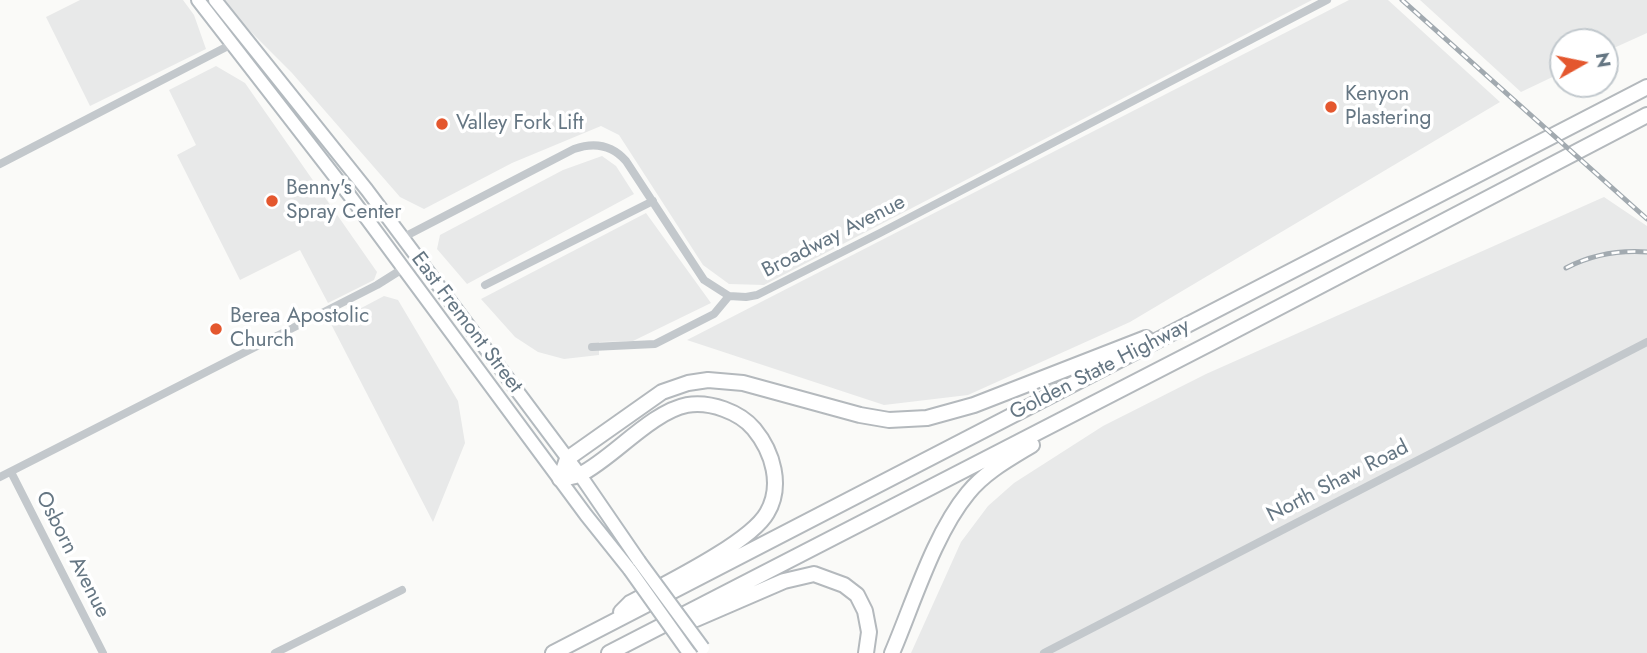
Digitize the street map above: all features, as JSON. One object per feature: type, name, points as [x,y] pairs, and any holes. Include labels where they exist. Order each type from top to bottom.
[{"type":"highway","name":"Golden State Highway","points":[[553,653],[1647,88]]},
{"type":"highway","name":"Golden State Highway","points":[[609,653],[1647,116]]},
{"type":"highway","points":[[560,479],[567,459],[662,392],[688,383],[708,380],[743,383],[860,415],[889,420],[927,418],[974,405],[1071,365],[1203,317]]},
{"type":"highway","points":[[892,653],[946,525],[967,494],[988,473],[1128,384]]},
{"type":"highway","points":[[560,479],[580,475],[668,413],[685,405],[724,409],[748,421],[766,444],[775,471],[775,493],[767,513],[758,524],[712,557],[630,603],[608,625]]},
{"type":"highway","points":[[677,617],[696,619],[784,581],[814,574],[844,585],[857,595],[865,611],[869,632],[866,653]]},
{"type":"main road","name":"East Fremont Street","points":[[198,0],[404,268],[560,479],[705,650]]},
{"type":"main road","name":"East Fremont Street","points":[[215,0],[330,142],[580,475],[689,653]]},
{"type":"main road","points":[[404,268],[418,258]]},
{"type":"street","name":"Broadway Avenue","points":[[729,296],[746,297],[772,289],[1327,0]]},
{"type":"street","points":[[0,164],[232,44]]},
{"type":"street","points":[[402,238],[574,149],[589,145],[610,148],[621,155],[704,280],[729,296],[713,314],[654,344],[592,347]]},
{"type":"street","points":[[485,285],[653,201]]},
{"type":"street","points":[[0,477],[377,285],[404,268]]},
{"type":"street","name":"North Shaw Road","points":[[1044,653],[1647,342]]},
{"type":"street","name":"Osborn Avenue","points":[[11,472],[103,653]]},
{"type":"street","points":[[275,653],[402,590]]},
{"type":"shaded area","points":[[80,0],[183,0],[194,15],[206,49],[90,106],[46,17]]},
{"type":"shaded area","points":[[219,0],[1312,0],[764,285],[729,284],[703,265],[619,135],[601,126],[512,163],[424,209],[400,197],[292,73]]},
{"type":"shaded area","points":[[1349,0],[1388,0],[1500,102],[1130,322],[968,395],[884,405],[687,340]]},
{"type":"shaded area","points":[[1420,0],[1647,0],[1647,33],[1619,46],[1619,28],[1549,28],[1549,79],[1521,92]]},
{"type":"shaded area","points":[[216,66],[245,83],[377,272],[374,280],[328,303],[300,250],[240,280],[177,155],[196,145],[169,90]]},
{"type":"shaded area","points":[[602,156],[616,166],[634,194],[467,284],[437,249],[440,235],[563,170]]},
{"type":"shaded area","points":[[1604,197],[1647,226],[1647,653],[911,653],[961,542],[988,506],[1014,483],[1103,426],[1206,374]]},
{"type":"shaded area","points":[[646,213],[711,303],[633,341],[599,342],[599,355],[564,359],[538,352],[515,337],[481,299]]},
{"type":"shaded area","points":[[384,296],[398,300],[458,401],[465,443],[433,522],[331,324]]},
{"type":"railway","points":[[1402,0],[1647,219]]},
{"type":"railway","points":[[1566,268],[1605,254],[1647,252]]},
{"type":"place","name":"Kenyon Plastering","points":[[1331,107]]},
{"type":"place","name":"Valley Fork Lift","points":[[442,124]]},
{"type":"place","name":"Benny's Spray Center","points":[[272,201]]},
{"type":"place","name":"Berea Apostolic Church","points":[[216,329]]}]
